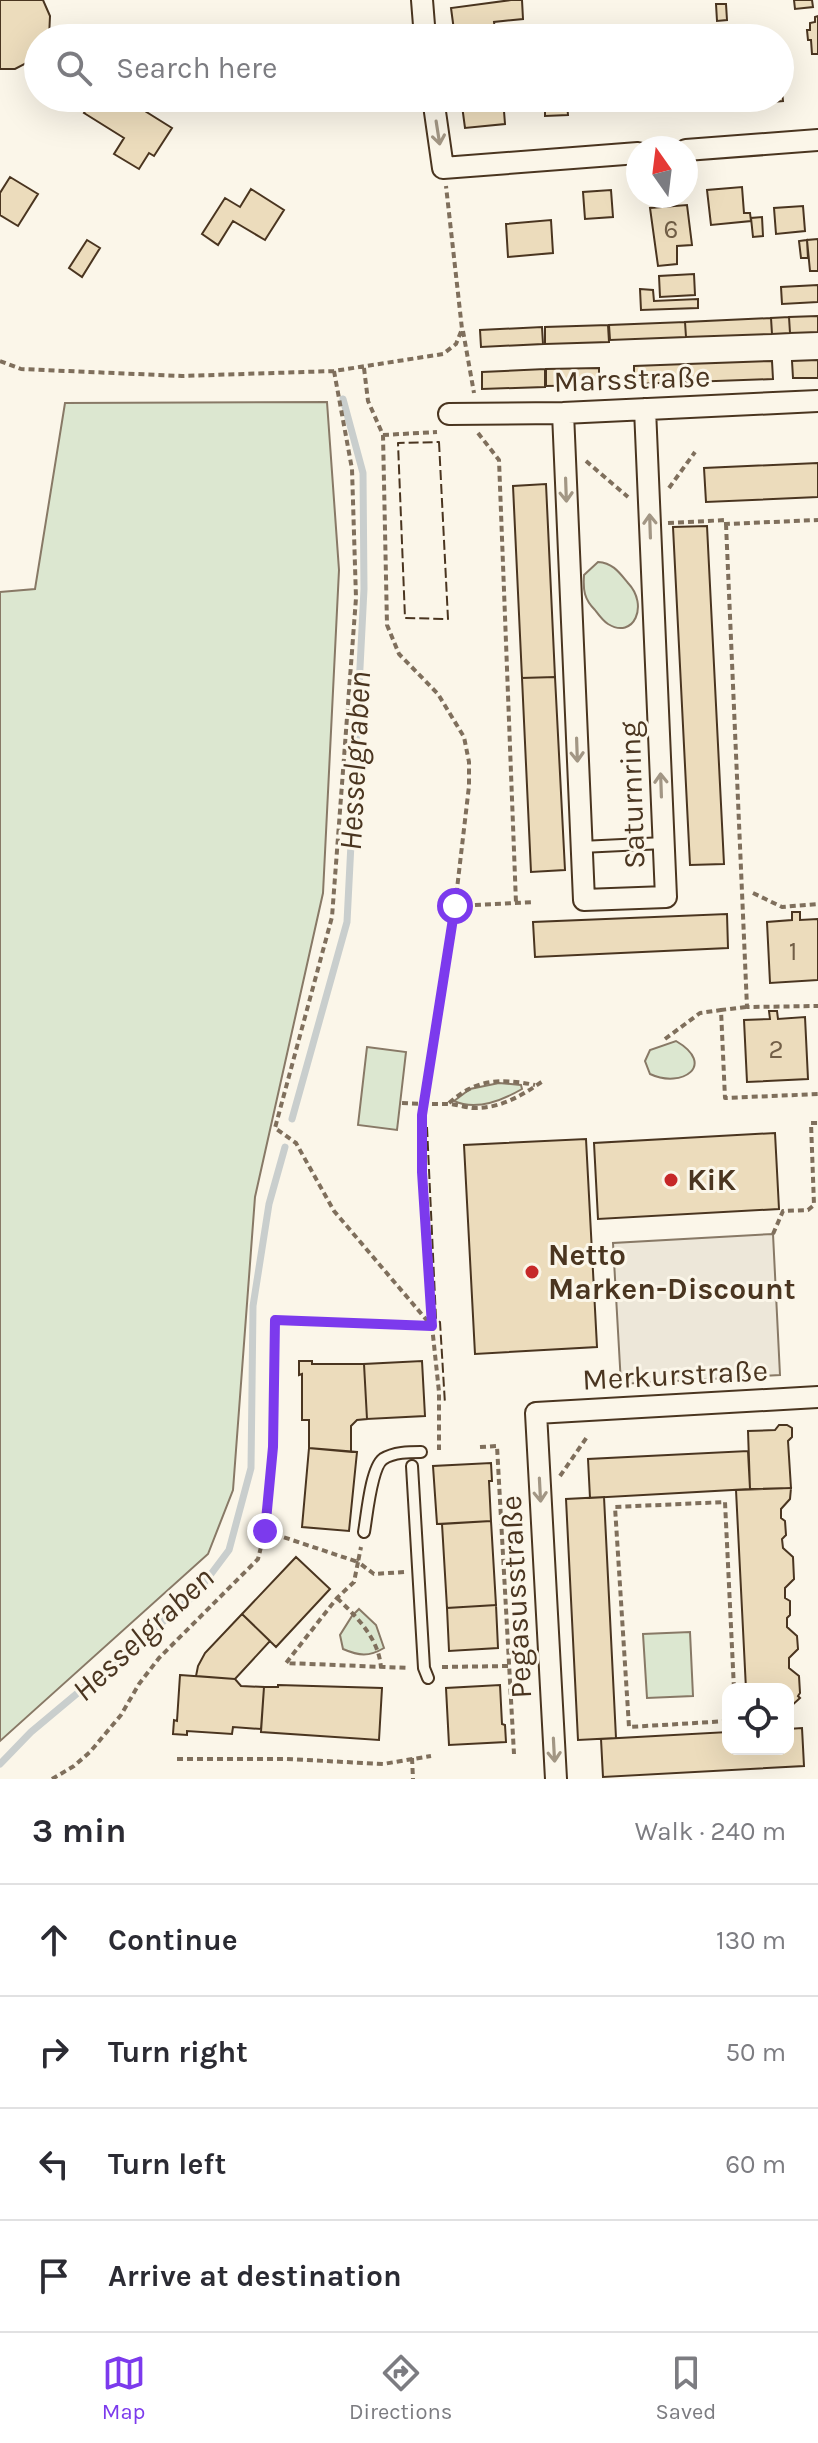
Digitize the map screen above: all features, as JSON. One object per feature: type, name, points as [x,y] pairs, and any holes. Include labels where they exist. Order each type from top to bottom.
[{"type":"street","points":[[422,0],[424,24]]},
{"type":"street","points":[[435,112],[443,168],[626,154]]},
{"type":"street","points":[[698,149],[818,140]]},
{"type":"street","name":"Marsstraße","points":[[449,414],[563,413],[818,401]]},
{"type":"street","name":"Saturnring","points":[[563,413],[584,900],[666,897],[645,409]]},
{"type":"street","name":"Merkurstraße","points":[[536,1413],[818,1397]]},
{"type":"street","name":"Pegasusstraße","points":[[536,1413],[556,1779]]},
{"type":"lane","points":[[581,847],[664,843]]},
{"type":"lane","points":[[364,1532],[376,1465],[386,1457],[421,1452]]},
{"type":"lane","points":[[412,1466],[426,1673]]},
{"type":"path","points":[[443,168],[462,329],[475,400],[476,431],[499,460],[516,903]]},
{"type":"path","points":[[0,361],[21,369],[182,376],[334,371],[443,354],[456,344],[462,329]]},
{"type":"path","points":[[364,368],[368,401],[383,435],[387,625],[399,654],[438,694],[464,737],[469,762],[455,906],[423,1104],[422,1172],[439,1392],[439,1450]]},
{"type":"path","points":[[334,371],[352,469],[356,598],[332,917],[275,1128],[296,1143],[334,1211],[432,1326]]},
{"type":"path","points":[[383,435],[437,432],[449,414]]},
{"type":"path","points":[[650,519],[695,452]]},
{"type":"path","points":[[581,457],[650,519],[726,520],[747,1007]]},
{"type":"path","points":[[726,524],[818,520]]},
{"type":"path","points":[[753,893],[782,907],[818,904]]},
{"type":"path","points":[[455,906],[534,902]]},
{"type":"path","points":[[665,1039],[700,1013],[747,1007],[818,1006]]},
{"type":"path","points":[[721,1010],[725,1098],[818,1094]]},
{"type":"path","points":[[449,1103],[462,1091],[489,1082],[512,1081],[536,1085]]},
{"type":"path","points":[[402,1103],[493,1107],[511,1101],[543,1081]]},
{"type":"path","points":[[773,1234],[783,1211],[808,1210],[814,1205],[811,1123],[818,1123]]},
{"type":"path","points":[[52,1779],[90,1752],[121,1715],[159,1658],[258,1559],[265,1531],[273,1447],[275,1320],[432,1326]]},
{"type":"path","points":[[557,1481],[587,1437]]},
{"type":"path","points":[[480,1447],[497,1446],[514,1754]]},
{"type":"path","points":[[722,1721],[629,1727],[615,1507],[725,1502],[734,1683]]},
{"type":"path","points":[[265,1531],[358,1562],[374,1574],[419,1571]]},
{"type":"path","points":[[364,1532],[354,1582],[337,1598],[286,1663],[426,1673],[509,1666]]},
{"type":"path","points":[[337,1598],[359,1619],[374,1641],[381,1668]]},
{"type":"path","points":[[177,1759],[287,1759],[383,1764],[431,1756]]},
{"type":"path","points":[[412,1758],[413,1779]]},
{"type":"green space","points":[[327,402],[339,570],[323,893],[255,1197],[233,1490],[208,1554],[0,1741],[0,592],[35,589],[65,403]]},
{"type":"green space","points":[[598,562],[615,569],[634,592],[638,610],[636,618],[625,627],[617,628],[606,623],[586,598],[584,575]]},
{"type":"green space","points":[[676,1041],[694,1058],[690,1072],[673,1079],[650,1074],[645,1061],[650,1050]]},
{"type":"green space","points":[[367,1047],[406,1052],[397,1130],[358,1125]]},
{"type":"green space","points":[[499,1083],[521,1085],[522,1089],[480,1104],[454,1101],[470,1089]]},
{"type":"green space","points":[[359,1609],[376,1625],[384,1648],[374,1653],[354,1653],[343,1649],[340,1635]]},
{"type":"green space","points":[[690,1632],[693,1696],[647,1698],[643,1634]]},
{"type":"shaded area","points":[[773,1234],[780,1375],[621,1384],[613,1243]]},
{"type":"building","points":[[0,0],[43,0],[50,16],[50,24],[24,24],[24,64],[15,69],[0,69]]},
{"type":"building","points":[[522,0],[523,19],[494,24],[453,24],[451,8]]},
{"type":"building","points":[[794,0],[812,0],[813,7],[795,9]]},
{"type":"building","points":[[716,4],[726,4],[727,20],[717,21]]},
{"type":"building","points":[[818,16],[818,54],[812,54],[807,30]]},
{"type":"building","points":[[146,112],[172,128],[154,156],[149,153],[139,169],[114,154],[124,138],[84,113]]},
{"type":"building","points":[[463,112],[504,112],[505,124],[465,128]]},
{"type":"building","points":[[545,112],[568,112],[568,115],[545,116]]},
{"type":"building","points":[[10,177],[38,194],[18,226],[0,215],[0,193]]},
{"type":"building","points":[[742,187],[744,213],[750,213],[751,221],[711,225],[707,190]]},
{"type":"building","points":[[251,189],[284,210],[265,240],[233,221],[218,245],[202,234],[225,198],[240,207]]},
{"type":"building","points":[[611,190],[613,217],[585,219],[583,192]]},
{"type":"building","points":[[803,206],[805,231],[776,234],[774,208]]},
{"type":"building","points":[[650,208],[687,208],[692,245],[677,246],[677,264],[658,266]]},
{"type":"building","points":[[762,217],[763,236],[753,237],[751,218]]},
{"type":"building","points":[[551,220],[553,253],[508,257],[506,224]]},
{"type":"building","points":[[818,239],[818,271],[810,271],[807,240]]},
{"type":"building","points":[[87,240],[100,248],[82,277],[69,268]]},
{"type":"building","points":[[807,240],[808,258],[801,258],[799,241]]},
{"type":"building","points":[[694,274],[695,295],[660,297],[659,276]]},
{"type":"building","points":[[818,285],[818,302],[782,304],[781,287]]},
{"type":"building","points":[[640,289],[653,290],[654,301],[698,299],[698,308],[641,310]]},
{"type":"building","points":[[818,316],[818,332],[790,333],[789,317]]},
{"type":"building","points":[[789,317],[790,333],[772,334],[771,318]]},
{"type":"building","points":[[771,318],[772,334],[686,337],[685,322]]},
{"type":"building","points":[[685,322],[686,337],[610,340],[609,325]]},
{"type":"building","points":[[608,325],[609,342],[545,344],[545,327]]},
{"type":"building","points":[[542,327],[543,344],[481,347],[480,330]]},
{"type":"building","points":[[818,360],[818,378],[793,378],[792,361]]},
{"type":"building","points":[[772,361],[773,379],[689,382],[688,364]]},
{"type":"building","points":[[687,364],[688,382],[634,384],[634,366]]},
{"type":"building","points":[[599,368],[599,385],[546,386],[546,369]]},
{"type":"building","points":[[545,369],[545,387],[482,389],[482,372]]},
{"type":"building","points":[[818,463],[818,497],[706,502],[704,468]]},
{"type":"building","points":[[546,484],[555,677],[522,678],[513,486]]},
{"type":"building","points":[[707,526],[724,864],[690,865],[673,527]]},
{"type":"building","points":[[555,677],[565,870],[531,872],[522,678]]},
{"type":"building","points":[[792,912],[800,912],[800,920],[818,919],[818,980],[770,983],[767,922],[792,920]]},
{"type":"building","points":[[727,914],[728,948],[535,957],[533,922]]},
{"type":"building","points":[[769,1011],[777,1011],[778,1019],[805,1017],[808,1079],[747,1082],[744,1020],[770,1019]]},
{"type":"building","points":[[775,1133],[779,1209],[598,1219],[594,1143]]},
{"type":"building","name":"Netto Marken-Discount","points":[[586,1139],[597,1347],[475,1354],[464,1145]]},
{"type":"building","points":[[299,1361],[364,1364],[367,1419],[357,1420],[351,1426],[351,1452],[309,1448],[309,1420],[302,1420]]},
{"type":"building","points":[[422,1361],[425,1416],[367,1419],[364,1364]]},
{"type":"building","points":[[779,1425],[792,1428],[792,1437],[788,1441],[791,1488],[750,1489],[748,1431],[775,1430]]},
{"type":"building","points":[[309,1448],[357,1452],[349,1531],[302,1527]]},
{"type":"building","points":[[748,1451],[750,1489],[590,1498],[588,1459]]},
{"type":"building","points":[[491,1463],[491,1521],[437,1524],[433,1466]]},
{"type":"building","points":[[791,1488],[790,1499],[781,1509],[781,1518],[785,1521],[786,1535],[782,1539],[783,1548],[793,1557],[794,1579],[785,1588],[785,1598],[790,1601],[787,1627],[797,1636],[798,1649],[789,1658],[789,1668],[799,1676],[800,1698],[794,1704],[794,1683],[746,1683],[736,1490]]},
{"type":"building","points":[[604,1497],[616,1738],[578,1740],[566,1499]]},
{"type":"building","points":[[491,1521],[496,1605],[447,1608],[442,1524]]},
{"type":"building","points":[[296,1557],[330,1589],[276,1647],[242,1614]]},
{"type":"building","points":[[496,1605],[498,1648],[449,1651],[447,1608]]},
{"type":"building","points":[[242,1614],[270,1641],[235,1679],[196,1676],[205,1653]]},
{"type":"building","points":[[180,1675],[235,1679],[241,1686],[264,1687],[261,1729],[233,1727],[232,1734],[187,1731],[187,1735],[173,1734],[174,1720],[177,1721]]},
{"type":"building","points":[[500,1685],[506,1742],[449,1745],[446,1688]]},
{"type":"building","points":[[264,1687],[382,1688],[379,1740],[261,1732]]},
{"type":"building","points":[[802,1728],[804,1766],[603,1777],[601,1739],[722,1732],[722,1755],[794,1755],[794,1729]]},
{"type":"waterway","name":"Hesselgraben","points":[[292,1119],[347,922],[364,589],[363,473],[343,399]]},
{"type":"waterway","name":"Hesselgraben","points":[[0,1764],[31,1732],[196,1594],[229,1550],[251,1468],[253,1306],[269,1204],[285,1147]]},
{"type":"fence","points":[[439,442],[448,619],[405,618],[398,443],[439,442]]},
{"type":"fence","points":[[427,1127],[436,1319],[440,1322],[445,1404]]},
{"type":"place","name":"KiK","points":[[671,1180]]},
{"type":"place","name":"Netto Marken-Discount","points":[[532,1272]]},
{"type":"route","points":[[265,1531],[273,1447],[275,1320],[432,1326],[422,1172],[422,1115],[455,906]]}]
